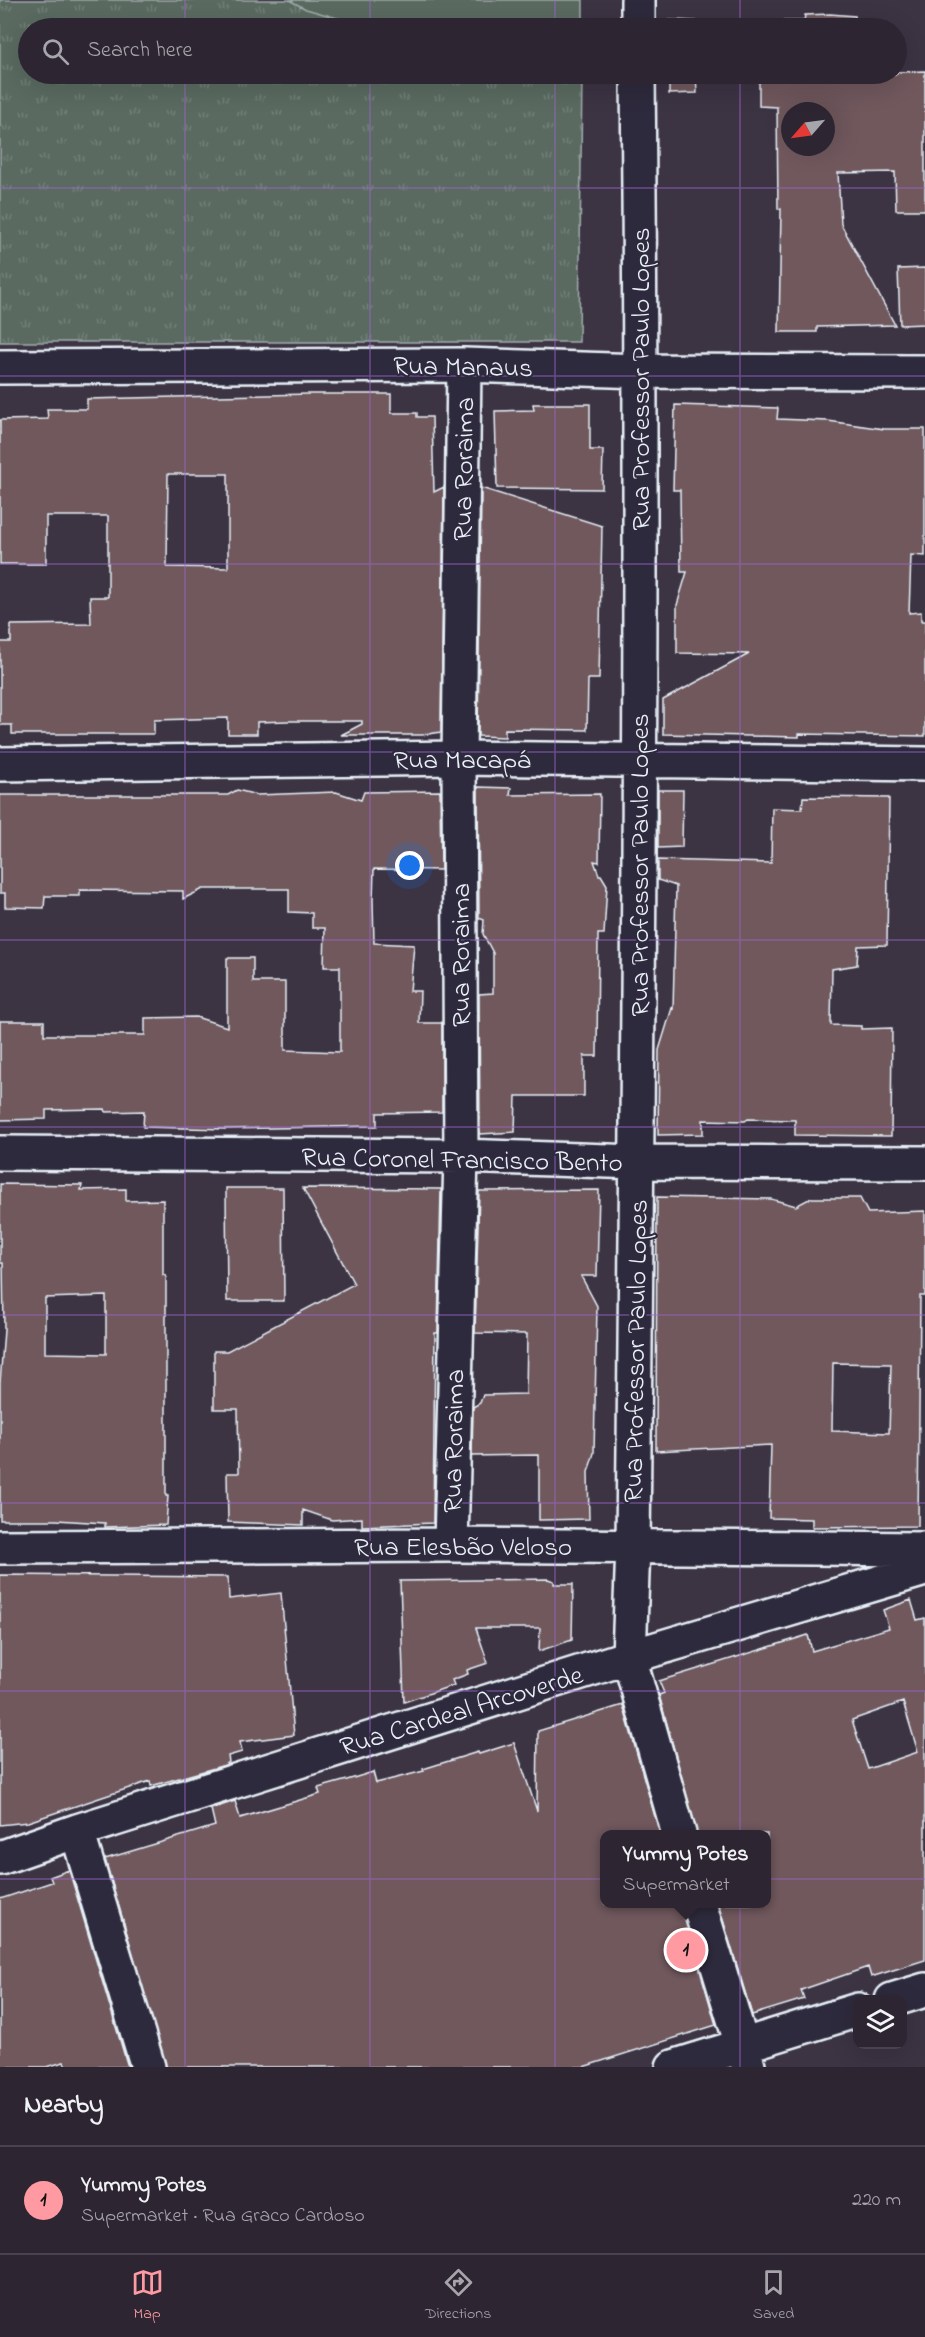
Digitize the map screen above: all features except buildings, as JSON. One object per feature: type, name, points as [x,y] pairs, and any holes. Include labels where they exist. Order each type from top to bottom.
[{"type":"street","points":[[638,0],[638,18]]},
{"type":"street","name":"Rua Professor Paulo Lopes","points":[[638,84],[641,371],[640,762],[633,1546],[629,1657],[678,1830]]},
{"type":"street","name":"Rua Manaus","points":[[0,367],[464,365],[641,371],[925,372]]},
{"type":"street","name":"Rua Roraima","points":[[451,1545],[460,1156],[459,758],[464,365]]},
{"type":"street","name":"Rua Macapá","points":[[0,764],[459,758],[925,764]]},
{"type":"street","name":"Rua Coronel Francisco Bento","points":[[0,1153],[460,1156],[637,1162],[925,1163]]},
{"type":"street","name":"Rua Elesbão Veloso","points":[[0,1546],[451,1545],[925,1549]]},
{"type":"street","name":"Rua Cardeal Arcoverde","points":[[0,1858],[77,1831],[629,1657],[925,1569]]},
{"type":"street","points":[[77,1831],[148,2067]]},
{"type":"street","points":[[700,1908],[745,2056]]},
{"type":"street","points":[[907,1995],[925,1990]]},
{"type":"street","points":[[673,2067],[745,2056],[853,2012]]},
{"type":"green space","points":[[0,0],[312,0],[383,18],[18,18],[18,84],[582,84],[579,342],[0,342]]},
{"type":"green space","points":[[289,0],[583,0],[583,18],[337,18],[306,9]]},
{"type":"place","name":"Yummy Potes","points":[[686,1950]]}]
